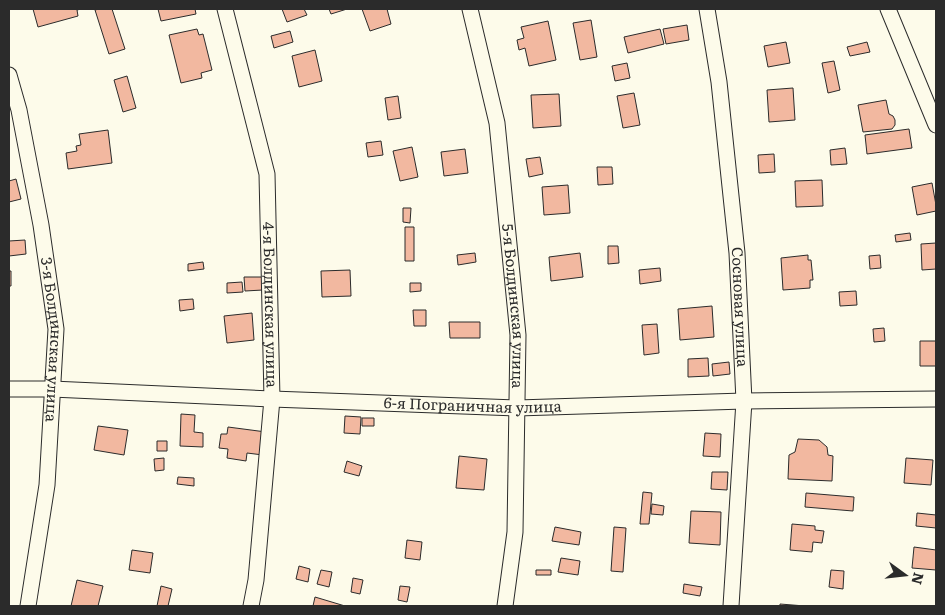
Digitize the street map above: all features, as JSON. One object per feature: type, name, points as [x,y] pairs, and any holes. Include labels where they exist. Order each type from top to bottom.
[{"type":"street","name":"4-я Болдинская улица","points":[[225,9],[267,174],[272,399],[256,580],[251,606]]},
{"type":"street","name":"5-я Болдинская улица","points":[[470,9],[497,123],[518,334],[515,532],[504,606]]},
{"type":"street","name":"Сосновая улица","points":[[707,9],[718,82],[736,253],[744,401],[731,606]]},
{"type":"street","points":[[888,9],[936,125]]},
{"type":"street","name":"3-я Болдинская улица","points":[[9,75],[19,110],[41,225],[56,328],[47,484],[28,606]]},
{"type":"street","name":"6-я Пограничная улица","points":[[9,390],[52,389],[517,408],[744,401],[936,399]]},
{"type":"building","points":[[33,9],[81,9],[77,10],[78,16],[38,27]]},
{"type":"building","points":[[112,9],[125,49],[109,54],[95,10]]},
{"type":"building","points":[[158,9],[195,9],[196,14],[161,21]]},
{"type":"building","points":[[282,9],[304,9],[307,15],[287,22]]},
{"type":"building","points":[[329,9],[347,9],[331,14]]},
{"type":"building","points":[[362,9],[387,9],[391,24],[370,31]]},
{"type":"building","points":[[591,20],[597,57],[580,60],[573,23]]},
{"type":"building","points":[[548,21],[556,60],[529,66],[525,48],[519,50],[517,40],[524,38],[521,27]]},
{"type":"building","points":[[687,25],[689,40],[666,44],[663,29]]},
{"type":"building","points":[[197,29],[199,35],[203,34],[212,70],[201,73],[202,78],[181,83],[169,35]]},
{"type":"building","points":[[660,29],[664,44],[628,53],[624,37]]},
{"type":"building","points":[[290,31],[293,42],[274,48],[271,36]]},
{"type":"building","points":[[786,42],[790,63],[768,67],[764,46]]},
{"type":"building","points":[[867,42],[870,52],[850,56],[847,47]]},
{"type":"building","points":[[315,50],[322,81],[299,87],[292,56]]},
{"type":"building","points":[[834,61],[840,90],[828,93],[822,63]]},
{"type":"building","points":[[627,63],[630,78],[615,81],[612,66]]},
{"type":"building","points":[[127,76],[136,108],[123,112],[114,80]]},
{"type":"building","points":[[793,88],[795,120],[769,122],[767,90]]},
{"type":"building","points":[[634,93],[640,125],[623,128],[617,96]]},
{"type":"building","points":[[559,94],[561,126],[533,128],[531,95]]},
{"type":"building","points":[[398,96],[401,118],[388,120],[385,98]]},
{"type":"building","points":[[886,100],[889,114],[893,116],[895,125],[892,129],[863,132],[858,105]]},
{"type":"building","points":[[909,129],[912,148],[867,154],[865,135]]},
{"type":"building","points":[[108,130],[112,163],[68,169],[66,153],[77,151],[76,146],[81,145],[79,134]]},
{"type":"building","points":[[381,141],[383,155],[368,157],[366,143]]},
{"type":"building","points":[[412,147],[418,177],[400,181],[393,151]]},
{"type":"building","points":[[845,148],[847,164],[831,165],[830,150]]},
{"type":"building","points":[[465,149],[468,173],[444,176],[441,152]]},
{"type":"building","points":[[774,154],[775,172],[759,173],[758,155]]},
{"type":"building","points":[[540,157],[543,174],[529,177],[526,159]]},
{"type":"building","points":[[597,167],[612,167],[613,184],[598,185]]},
{"type":"building","points":[[16,179],[21,199],[9,202],[9,181]]},
{"type":"building","points":[[822,180],[823,206],[796,207],[795,181]]},
{"type":"building","points":[[932,183],[936,211],[917,215],[912,187]]},
{"type":"building","points":[[568,185],[570,213],[544,215],[542,187]]},
{"type":"building","points":[[403,208],[411,208],[410,223],[403,222]]},
{"type":"building","points":[[405,227],[414,227],[414,261],[405,261]]},
{"type":"building","points":[[910,233],[911,240],[896,242],[895,235]]},
{"type":"building","points":[[25,240],[26,254],[9,256],[9,241]]},
{"type":"building","points":[[936,243],[936,269],[922,270],[921,244]]},
{"type":"building","points":[[608,246],[618,246],[619,263],[608,264]]},
{"type":"building","points":[[475,253],[476,262],[458,265],[457,255]]},
{"type":"building","points":[[580,253],[583,277],[551,281],[549,257]]},
{"type":"building","points":[[808,255],[808,260],[811,260],[813,280],[810,280],[810,288],[783,290],[781,258]]},
{"type":"building","points":[[880,255],[881,268],[870,269],[869,256]]},
{"type":"building","points":[[203,262],[204,269],[188,271],[188,264]]},
{"type":"building","points":[[660,268],[661,281],[640,284],[639,270]]},
{"type":"building","points":[[350,270],[351,296],[322,297],[321,271]]},
{"type":"building","points":[[9,271],[11,271],[11,286],[9,286]]},
{"type":"building","points":[[244,277],[262,277],[263,290],[245,291]]},
{"type":"building","points":[[242,282],[243,292],[227,293],[227,283]]},
{"type":"building","points":[[410,283],[421,283],[421,291],[410,292]]},
{"type":"building","points":[[856,291],[857,305],[840,306],[839,292]]},
{"type":"building","points":[[193,299],[194,309],[180,311],[179,300]]},
{"type":"building","points":[[712,306],[714,337],[680,340],[678,309]]},
{"type":"building","points":[[413,310],[426,310],[426,326],[414,326]]},
{"type":"building","points":[[252,313],[254,340],[227,343],[224,316]]},
{"type":"building","points":[[449,322],[480,322],[480,338],[450,338]]},
{"type":"building","points":[[657,324],[659,353],[644,355],[642,325]]},
{"type":"building","points":[[884,328],[885,341],[874,342],[873,329]]},
{"type":"building","points":[[920,341],[936,341],[936,366],[920,366]]},
{"type":"building","points":[[708,358],[709,376],[688,377],[688,359]]},
{"type":"building","points":[[729,362],[730,374],[713,376],[712,364]]},
{"type":"building","points":[[181,414],[195,415],[194,432],[203,433],[203,447],[180,446]]},
{"type":"building","points":[[345,416],[361,417],[360,434],[344,433]]},
{"type":"building","points":[[362,418],[374,418],[374,426],[362,426]]},
{"type":"building","points":[[98,426],[128,430],[124,455],[94,450]]},
{"type":"building","points":[[228,427],[266,432],[263,455],[247,453],[246,461],[227,458],[228,449],[219,448],[221,434],[227,434]]},
{"type":"building","points":[[705,433],[721,434],[720,457],[703,456]]},
{"type":"building","points":[[798,439],[819,440],[827,447],[828,455],[833,456],[832,481],[788,479],[789,455],[795,452]]},
{"type":"building","points":[[157,441],[167,441],[167,451],[157,451]]},
{"type":"building","points":[[459,456],[487,459],[484,490],[456,488]]},
{"type":"building","points":[[164,458],[164,470],[155,471],[154,459]]},
{"type":"building","points":[[906,458],[933,460],[931,485],[904,483]]},
{"type":"building","points":[[347,461],[362,466],[359,476],[344,472]]},
{"type":"building","points":[[712,472],[728,472],[727,490],[711,489]]},
{"type":"building","points":[[178,477],[194,478],[194,486],[177,484]]},
{"type":"building","points":[[643,492],[652,493],[649,524],[640,524]]},
{"type":"building","points":[[806,493],[854,497],[853,511],[805,507]]},
{"type":"building","points":[[652,504],[664,506],[663,515],[651,514]]},
{"type":"building","points":[[691,511],[721,512],[720,545],[689,543]]},
{"type":"building","points":[[917,513],[936,515],[936,528],[916,526]]},
{"type":"building","points":[[792,524],[815,526],[815,530],[824,531],[822,543],[813,542],[812,552],[790,550]]},
{"type":"building","points":[[555,527],[581,532],[579,545],[552,541]]},
{"type":"building","points":[[614,527],[626,528],[623,572],[611,571]]},
{"type":"building","points":[[407,540],[422,542],[420,560],[405,558]]},
{"type":"building","points":[[914,547],[936,550],[936,570],[912,568]]},
{"type":"building","points":[[132,550],[153,553],[150,573],[129,570]]},
{"type":"building","points":[[561,558],[580,561],[578,575],[558,572]]},
{"type":"building","points":[[299,566],[310,569],[308,582],[296,579]]},
{"type":"building","points":[[321,570],[332,572],[329,587],[317,584]]},
{"type":"building","points":[[536,570],[551,570],[551,575],[536,575]]},
{"type":"building","points":[[831,570],[844,571],[843,589],[829,587]]},
{"type":"building","points":[[353,578],[363,580],[360,594],[351,592]]},
{"type":"building","points":[[77,580],[103,586],[98,606],[71,606]]},
{"type":"building","points":[[684,584],[702,587],[700,596],[683,593]]},
{"type":"building","points":[[161,586],[172,589],[168,606],[157,606]]},
{"type":"building","points":[[400,586],[410,587],[407,602],[398,600]]},
{"type":"building","points":[[315,597],[345,606],[313,606]]},
{"type":"building","points":[[780,604],[805,606],[780,606]]}]
